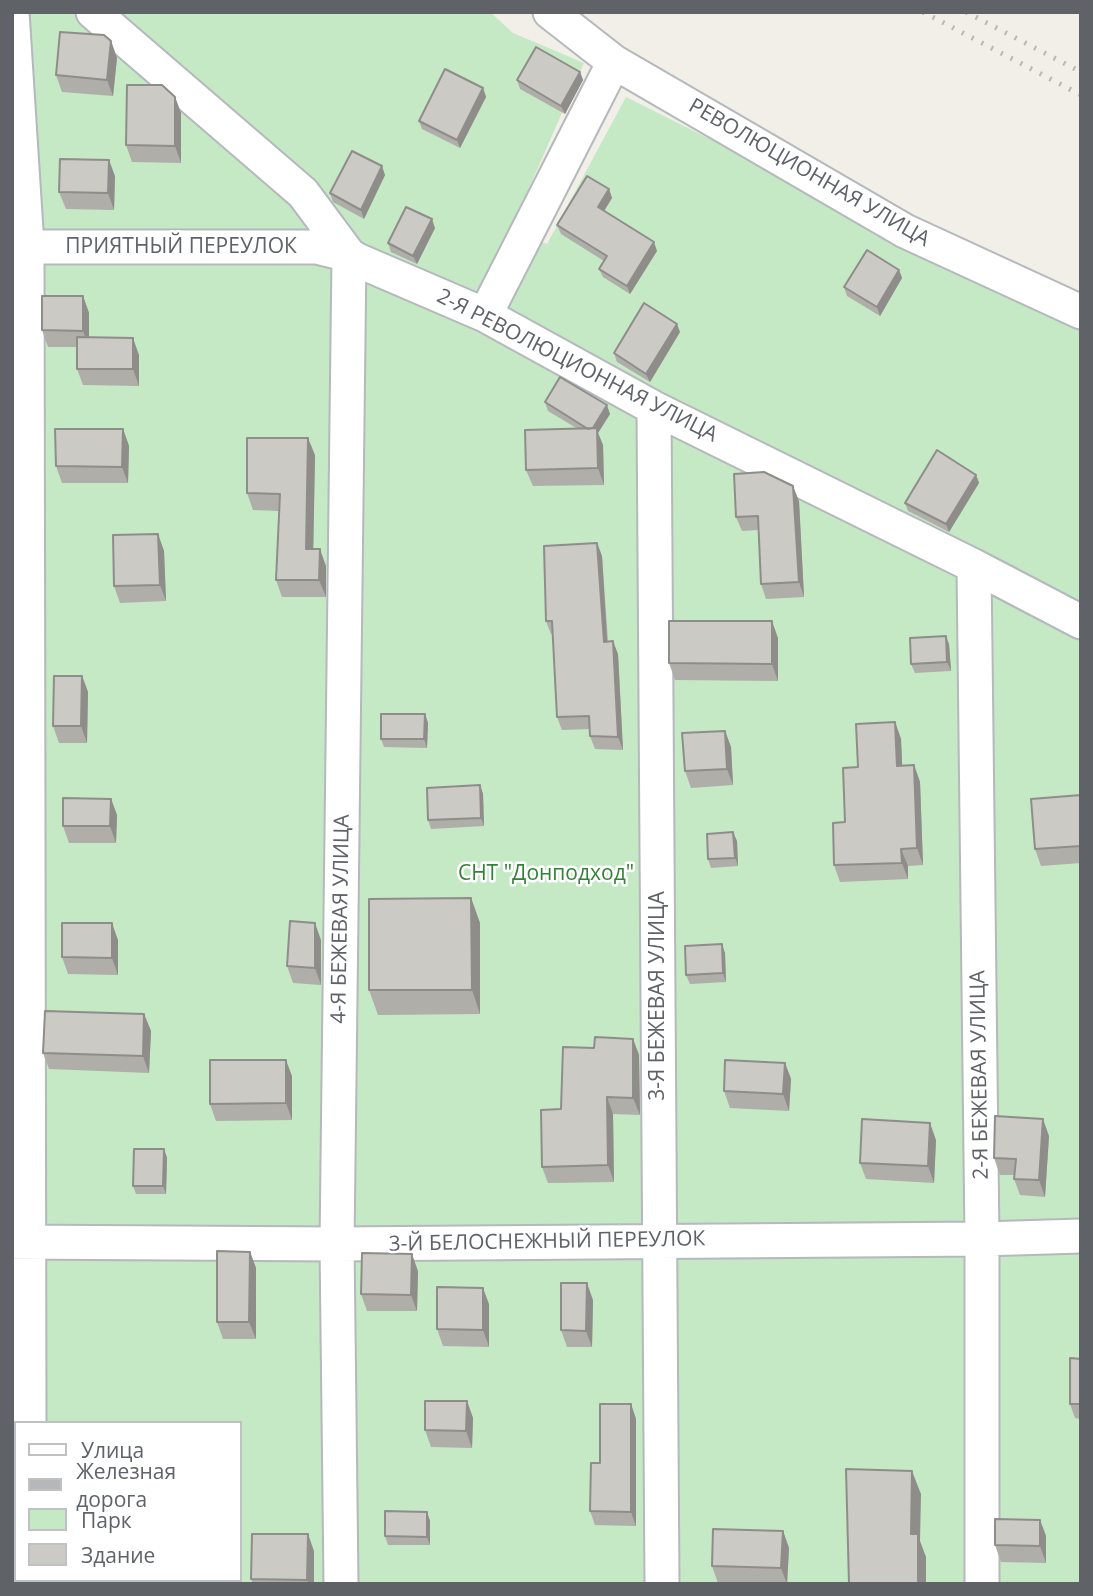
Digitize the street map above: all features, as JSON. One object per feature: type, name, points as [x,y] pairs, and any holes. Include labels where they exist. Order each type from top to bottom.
[{"type":"street","points":[[12,12],[19,246],[20,1242],[29,1421]]},
{"type":"street","name":"2-Я РЕВОЛЮЦИОННАЯ УЛИЦА","points":[[93,12],[303,193],[349,255],[485,315],[654,408],[974,566],[1081,622]]},
{"type":"street","name":"РЕВОЛЮЦИОННАЯ УЛИЦА","points":[[550,12],[614,62],[905,231],[1081,312]]},
{"type":"street","points":[[485,315],[614,62]]},
{"type":"street","name":"ПРИЯТНЫЙ ПЕРЕУЛОК","points":[[19,246],[317,247],[349,255]]},
{"type":"street","name":"4-Я БЕЖЕВАЯ УЛИЦА","points":[[341,1584],[337,1244],[349,255]]},
{"type":"street","name":"3-Я БЕЖЕВАЯ УЛИЦА","points":[[654,408],[662,1584]]},
{"type":"street","name":"2-Я БЕЖЕВАЯ УЛИЦА","points":[[974,566],[982,1239],[982,1584]]},
{"type":"street","name":"3-Й БЕЛОСНЕЖНЫЙ ПЕРЕУЛОК","points":[[20,1242],[337,1244],[1081,1236]]},
{"type":"green space","name":"СНТ \"Донподход\"","points":[[12,12],[490,12],[513,33],[584,63],[510,231],[547,244],[626,97],[1081,325],[1081,1584],[12,1584]]},
{"type":"building","points":[[60,32],[104,35],[111,41],[107,80],[56,75]]},
{"type":"building","points":[[536,47],[580,72],[561,106],[517,80]]},
{"type":"building","points":[[445,69],[483,88],[457,140],[419,121]]},
{"type":"building","points":[[127,85],[162,85],[175,97],[175,146],[126,145]]},
{"type":"building","points":[[352,151],[382,166],[361,210],[330,193]]},
{"type":"building","points":[[60,159],[109,160],[108,193],[59,192]]},
{"type":"building","points":[[587,176],[609,189],[598,207],[654,242],[627,286],[599,269],[607,256],[557,225]]},
{"type":"building","points":[[406,207],[432,219],[413,256],[388,243]]},
{"type":"building","points":[[867,250],[899,270],[877,307],[844,287]]},
{"type":"building","points":[[42,296],[83,296],[83,331],[42,330]]},
{"type":"building","points":[[644,303],[677,324],[646,374],[614,353]]},
{"type":"building","points":[[77,337],[133,338],[133,369],[77,369]]},
{"type":"building","points":[[560,377],[607,405],[593,428],[588,429],[545,402]]},
{"type":"building","points":[[597,428],[598,468],[526,470],[525,430]]},
{"type":"building","points":[[55,429],[123,429],[122,467],[56,466]]},
{"type":"building","points":[[247,438],[308,438],[306,549],[320,549],[319,580],[276,580],[280,494],[247,493]]},
{"type":"building","points":[[937,450],[976,475],[946,524],[905,503]]},
{"type":"building","points":[[764,472],[793,486],[799,582],[761,584],[758,516],[736,517],[734,474]]},
{"type":"building","points":[[158,534],[160,585],[114,586],[113,535]]},
{"type":"building","points":[[597,543],[604,642],[613,641],[618,737],[590,736],[589,716],[557,717],[552,621],[546,621],[544,546]]},
{"type":"building","points":[[669,621],[772,621],[772,664],[669,663]]},
{"type":"building","points":[[946,636],[947,662],[911,664],[910,638]]},
{"type":"building","points":[[54,676],[82,676],[81,726],[53,726]]},
{"type":"building","points":[[381,714],[425,714],[424,739],[381,739]]},
{"type":"building","points":[[895,722],[897,766],[914,765],[917,848],[901,849],[902,863],[834,865],[833,823],[845,822],[843,768],[858,767],[856,724]]},
{"type":"building","points":[[725,731],[727,769],[685,771],[682,733]]},
{"type":"building","points":[[480,785],[481,818],[428,820],[427,788]]},
{"type":"building","points":[[1081,795],[1081,846],[1035,849],[1031,799]]},
{"type":"building","points":[[63,798],[111,799],[110,826],[63,826]]},
{"type":"building","points":[[733,832],[735,858],[708,859],[707,834]]},
{"type":"building","points":[[471,898],[472,990],[369,990],[369,899]]},
{"type":"building","points":[[290,921],[315,923],[315,968],[287,966]]},
{"type":"building","points":[[62,923],[112,923],[112,958],[62,957]]},
{"type":"building","points":[[722,944],[723,973],[686,975],[685,946]]},
{"type":"building","points":[[45,1011],[144,1014],[143,1056],[43,1053]]},
{"type":"building","points":[[595,1037],[633,1039],[633,1098],[607,1097],[608,1165],[542,1167],[541,1110],[561,1109],[563,1047],[594,1048]]},
{"type":"building","points":[[210,1060],[286,1060],[286,1103],[210,1104]]},
{"type":"building","points":[[725,1060],[785,1063],[783,1094],[724,1091]]},
{"type":"building","points":[[995,1116],[1043,1119],[1039,1180],[1014,1179],[1016,1159],[994,1158]]},
{"type":"building","points":[[862,1119],[930,1123],[928,1166],[860,1163]]},
{"type":"building","points":[[134,1149],[164,1149],[163,1186],[133,1186]]},
{"type":"building","points":[[217,1251],[250,1252],[249,1322],[217,1322]]},
{"type":"building","points":[[362,1253],[412,1254],[411,1295],[361,1294]]},
{"type":"building","points":[[561,1283],[587,1283],[586,1331],[561,1330]]},
{"type":"building","points":[[437,1287],[483,1288],[483,1330],[437,1329]]},
{"type":"building","points":[[1070,1358],[1081,1359],[1081,1456],[1080,1404],[1070,1404]]},
{"type":"building","points":[[425,1401],[467,1401],[466,1431],[425,1430]]},
{"type":"building","points":[[600,1404],[631,1404],[631,1512],[590,1511],[591,1463],[600,1463]]},
{"type":"building","points":[[846,1469],[912,1471],[911,1534],[918,1534],[918,1584],[849,1584]]},
{"type":"building","points":[[385,1511],[427,1512],[427,1537],[385,1536]]},
{"type":"building","points":[[995,1519],[1040,1520],[1040,1546],[995,1545]]},
{"type":"building","points":[[713,1529],[783,1531],[781,1568],[712,1566]]},
{"type":"building","points":[[252,1534],[308,1534],[307,1580],[251,1579]]},
{"type":"railway","points":[[923,12],[1081,95]]},
{"type":"railway","points":[[966,12],[1081,72]]}]
